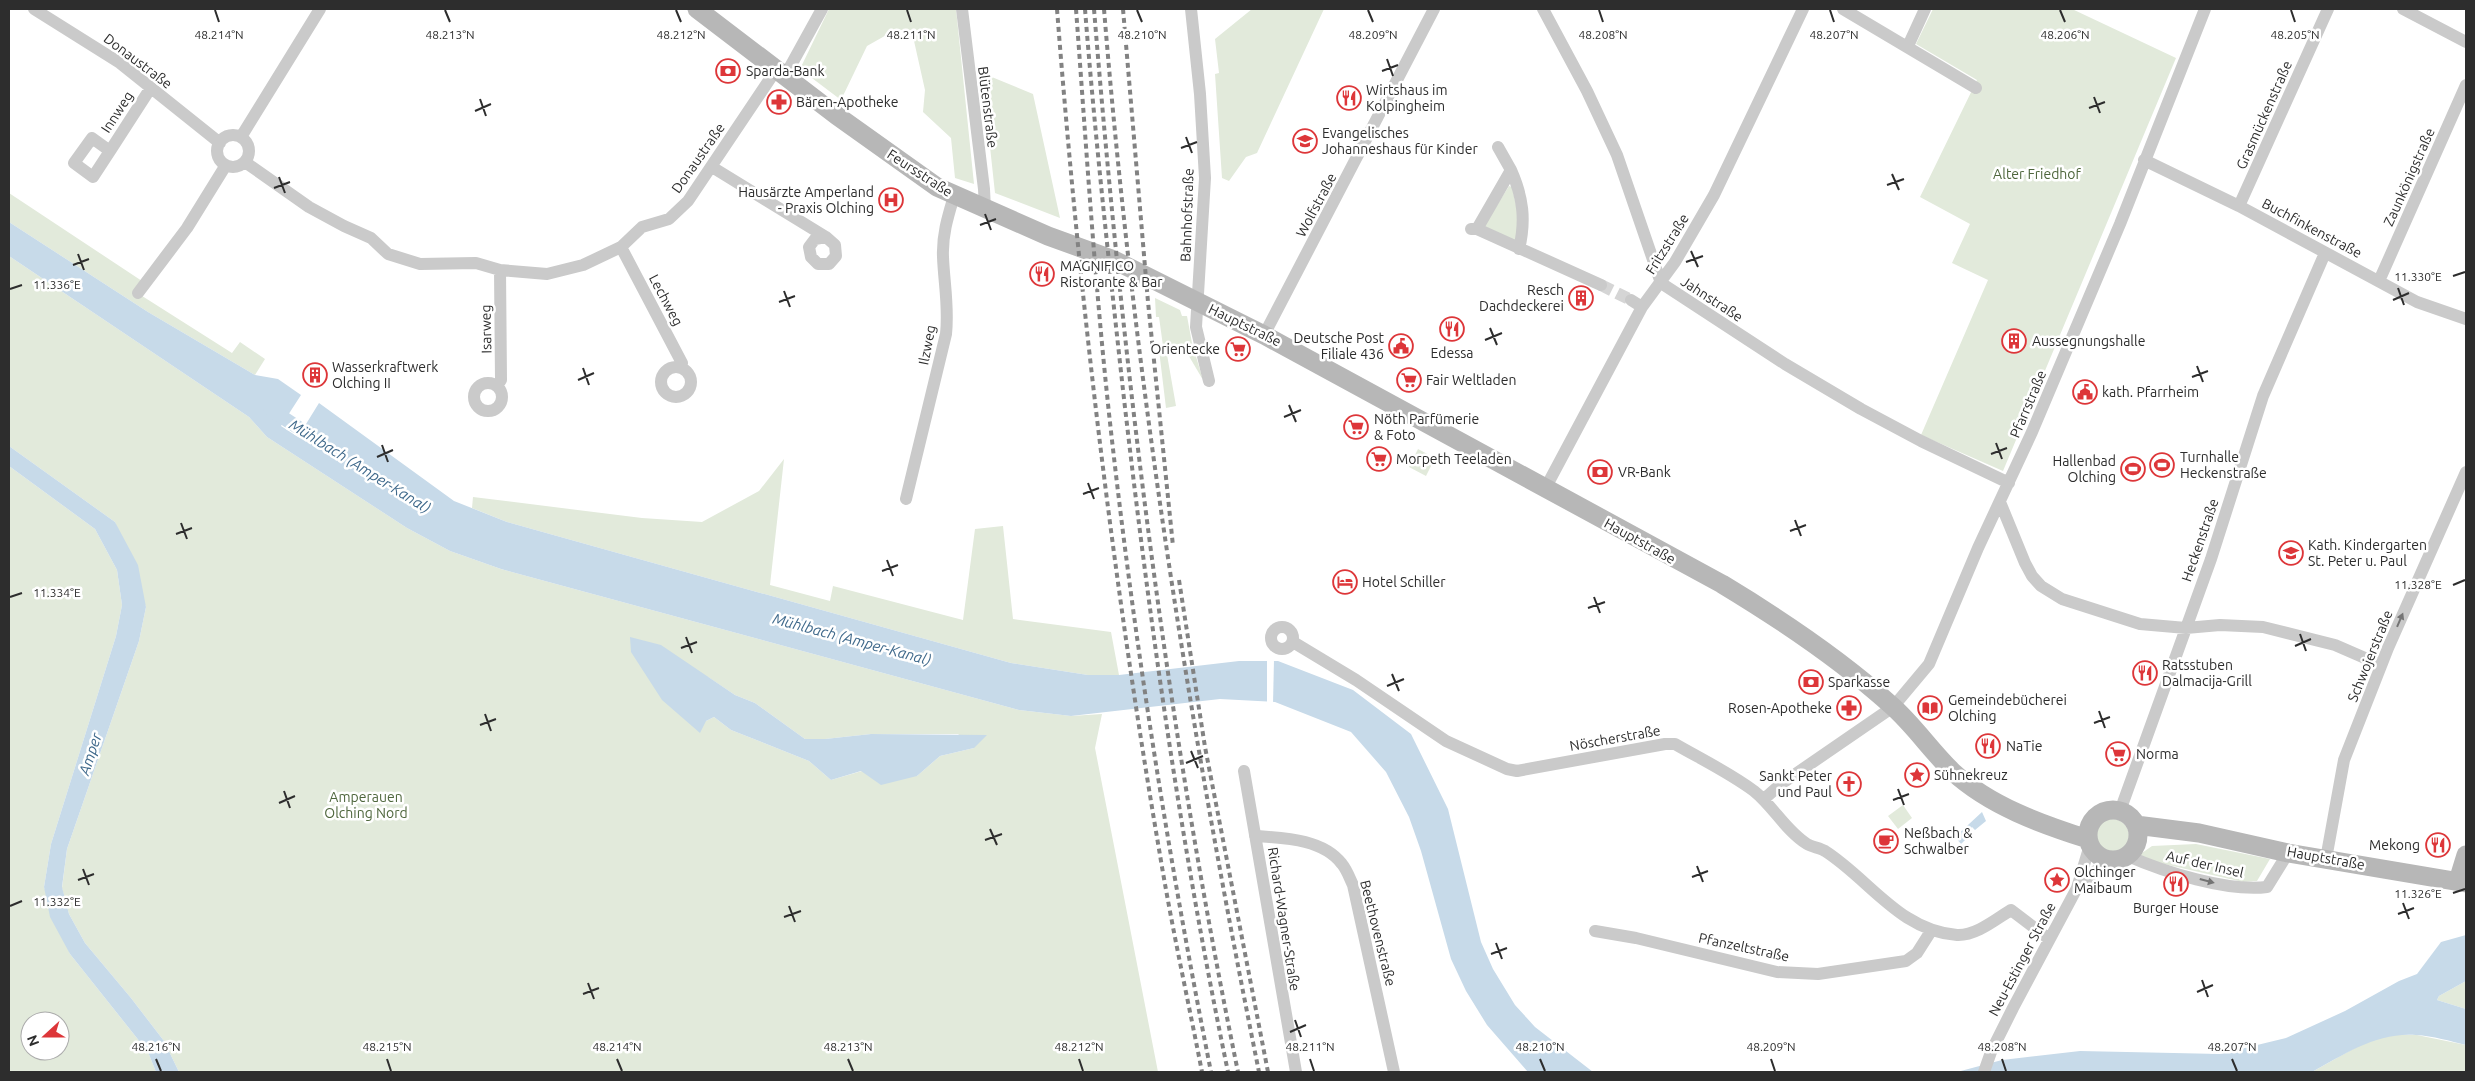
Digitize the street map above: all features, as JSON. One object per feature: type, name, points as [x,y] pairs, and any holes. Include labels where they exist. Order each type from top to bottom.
[{"type":"street","name":"Donaustraße","points":[[34,9],[120,63],[150,89],[220,143]]},
{"type":"street","points":[[241,137],[320,9]]},
{"type":"street","name":"Feursstraße","points":[[697,9],[783,68],[913,171],[954,196],[1048,236],[1114,260],[1198,302]]},
{"type":"street","points":[[783,68],[822,9]]},
{"type":"street","name":"Blütenstraße","points":[[962,9],[985,209]]},
{"type":"street","name":"Bahnhofstraße","points":[[1191,9],[1200,94],[1205,178],[1198,302]]},
{"type":"street","name":"Wolfstraße","points":[[1264,335],[1434,9]]},
{"type":"street","name":"Jahnstraße","points":[[1543,9],[1587,91],[1617,155],[1661,283],[1778,360],[1861,409],[1921,441],[2009,483]]},
{"type":"street","name":"Fritzstraße","points":[[1545,489],[1637,304],[1661,283],[1714,196],[1804,9]]},
{"type":"street","points":[[1843,9],[1976,88]]},
{"type":"street","points":[[1908,46],[1925,9]]},
{"type":"street","name":"Pfarrstraße","points":[[1764,799],[1781,784],[1893,707],[1929,664],[2032,432],[2205,9]]},
{"type":"street","name":"Grasmückenstraße","points":[[2239,206],[2328,9]]},
{"type":"street","points":[[2403,9],[2466,42]]},
{"type":"street","name":"Donaustraße","points":[[245,162],[309,207],[371,238],[388,254],[420,264],[476,263],[500,270],[547,274],[583,265],[621,247],[642,227],[669,218],[688,200],[783,68]]},
{"type":"street","name":"Zaunkönigstraße","points":[[2379,281],[2466,85]]},
{"type":"street","name":"Innweg","points":[[110,151],[150,89]]},
{"type":"street","points":[[230,136],[241,137],[249,150],[245,162],[236,166],[226,165],[218,155],[220,143],[230,136]]},
{"type":"street","points":[[1498,147],[1519,188],[1523,207],[1524,228],[1519,249]]},
{"type":"street","name":"Buchfinkenstraße","points":[[2144,160],[2239,206],[2418,302],[2466,319]]},
{"type":"street","points":[[138,294],[183,235],[226,165]]},
{"type":"street","points":[[712,167],[826,237]]},
{"type":"street","points":[[1511,170],[1474,229],[1601,285]]},
{"type":"street","name":"Ilzweg","points":[[906,499],[946,334],[948,315],[943,255],[945,224],[954,196]]},
{"type":"street","name":"Lechweg","points":[[621,247],[682,363],[681,368]]},
{"type":"street","name":"Heckenstraße","points":[[2120,811],[2186,628],[2263,396],[2325,253]]},
{"type":"street","name":"Isarweg","points":[[497,386],[501,380],[500,270]]},
{"type":"street","points":[[1198,302],[1196,326],[1209,381]]},
{"type":"street","name":"Hauptstraße","points":[[1198,302],[1264,335],[1734,591],[1808,641],[1893,707],[1954,772],[1976,789],[2008,808],[2049,825],[2090,835]]},
{"type":"street","name":"Schwojerstraße","points":[[2326,859],[2344,760],[2381,665],[2466,472]]},
{"type":"street","points":[[2000,502],[2025,563],[2041,586],[2062,599],[2130,622],[2186,628],[2220,625],[2263,627],[2335,645],[2381,665]]},
{"type":"street","name":"Nöscherstraße","points":[[1293,642],[1356,680],[1419,725],[1446,741],[1517,771],[1665,744],[1676,744],[1751,789],[1764,799],[1807,844],[1824,851],[1895,909],[1932,930],[1958,935],[1972,933],[2011,910],[2049,939]]},
{"type":"street","name":"Richard-Wagner-Straße","points":[[1244,771],[1296,1072]]},
{"type":"street","points":[[2120,811],[2132,818],[2136,825],[2138,839],[2132,851],[2118,860],[2108,860],[2097,854],[2090,835],[2102,812],[2120,811]]},
{"type":"street","name":"Hauptstraße","points":[[2136,825],[2240,840],[2288,853],[2462,882]]},
{"type":"street","name":"Hauptstraße","points":[[2132,851],[2187,832]]},
{"type":"street","name":"Neu-Estinger Straße","points":[[1984,1072],[1990,1055],[2076,888],[2090,835]]},
{"type":"street","name":"Beethovenstraße","points":[[1255,836],[1306,842],[1330,852],[1342,865],[1353,885],[1394,1072]]},
{"type":"street","name":"Auf der Insel","points":[[2132,851],[2151,866],[2249,890],[2266,888],[2288,853]]},
{"type":"street","points":[[2462,882],[2466,855]]},
{"type":"street","name":"Neu-Estinger Straße","points":[[2076,888],[2108,860]]},
{"type":"street","name":"Pfanzeltstraße","points":[[1595,931],[1636,938],[1762,969],[1818,974],[1906,961],[1917,953],[1932,930]]},
{"type":"green space","points":[[829,9],[956,9],[974,184],[955,178],[951,138],[923,112],[925,90],[912,32],[897,29],[867,46],[841,100],[800,69]]},
{"type":"green space","points":[[1252,9],[1324,9],[1257,153],[1246,157],[1229,181],[1222,178],[1215,74],[1219,73],[1215,39]]},
{"type":"green space","name":"Alter Friedhof","points":[[1933,9],[2072,9],[2176,58],[2003,471],[1921,435],[1988,280],[1952,263],[1970,224],[1920,197],[1977,80],[1916,44]]},
{"type":"green space","points":[[982,73],[1033,94],[1060,218],[995,193]]},
{"type":"green space","points":[[1509,186],[1512,187],[1519,219],[1516,242],[1484,226]]},
{"type":"green space","points":[[9,193],[145,283],[139,294],[232,353],[240,342],[265,359],[255,375],[148,312],[9,222]]},
{"type":"green space","name":"Amperauen Olching Nord","points":[[9,256],[249,417],[267,437],[407,528],[450,551],[501,569],[1019,710],[1071,716],[1102,714],[1095,748],[1158,1072],[179,1072],[164,1041],[85,943],[69,914],[62,888],[67,849],[139,641],[146,607],[115,522],[9,446]],"holes":[[[708,677],[735,695],[755,703],[805,739],[825,739],[871,734],[958,734],[974,748],[940,756],[917,776],[862,771],[831,780],[809,761],[731,730],[714,717],[706,721]]]},
{"type":"green space","points":[[1155,298],[1180,310],[1182,316],[1187,316],[1192,343],[1203,380],[1183,346],[1166,349],[1176,406],[1166,408],[1159,350],[1163,346],[1159,317],[1156,317]]},
{"type":"green space","points":[[1418,449],[1435,458],[1426,476],[1409,467]]},
{"type":"green space","points":[[784,459],[770,585],[830,601],[833,586],[963,620],[975,529],[1003,526],[1013,619],[1111,632],[1119,675],[1088,675],[1011,663],[507,522],[472,508],[473,497],[642,518],[702,522],[759,491]]},
{"type":"green space","points":[[9,466],[95,529],[117,570],[122,605],[116,636],[51,844],[44,887],[70,954],[148,1052],[156,1072],[9,1072]]},
{"type":"green space","points":[[1903,805],[1912,818],[1898,829],[1888,816]]},
{"type":"green space","points":[[2112,819],[2124,824],[2129,836],[2124,848],[2112,853],[2100,848],[2095,836],[2100,824]]},
{"type":"green space","points":[[2196,844],[2270,859],[2257,881],[2243,882],[2155,862],[2139,855],[2152,846]]},
{"type":"green space","points":[[2466,981],[2466,1009],[2437,1000],[2439,996]]},
{"type":"green space","points":[[2387,1035],[2417,1035],[2466,1045],[2466,1072],[2312,1072],[2360,1045]]},
{"type":"water","points":[[9,222],[148,312],[255,375],[278,379],[301,395],[281,426],[298,437],[319,403],[454,501],[507,522],[1011,663],[1088,675],[1119,675],[1239,661],[1278,661],[1353,690],[1411,734],[1448,809],[1481,942],[1493,969],[1515,1005],[1535,1027],[1593,1072],[1528,1072],[1487,1025],[1466,991],[1451,959],[1421,851],[1409,817],[1386,772],[1351,732],[1275,702],[1220,699],[1071,716],[1019,710],[501,569],[450,551],[407,528],[267,437],[249,417],[9,256]]},
{"type":"water","name":"Amper","points":[[9,446],[115,522],[138,565],[146,607],[139,641],[67,849],[62,887],[69,914],[85,943],[164,1041],[179,1072],[156,1072],[148,1052],[70,954],[50,917],[44,887],[51,844],[116,636],[122,605],[117,570],[95,529],[9,466]]},
{"type":"water","points":[[630,637],[661,645],[735,695],[755,703],[805,739],[825,739],[871,734],[987,735],[974,748],[940,756],[917,776],[881,785],[861,771],[831,780],[809,761],[731,730],[714,717],[706,721],[700,733],[662,700],[631,652]]},
{"type":"water","points":[[1982,812],[1986,821],[1975,830],[1972,827],[1969,831],[1971,834],[1961,844],[1955,837]]},
{"type":"water","points":[[2466,935],[2466,981],[2439,996],[2437,1000],[2466,1009],[2466,1045],[2416,1035],[2388,1037],[2362,1046],[2312,1072],[1957,1072],[2002,1060],[2080,1051],[2220,1054],[2286,1038],[2345,1011],[2399,981],[2417,974],[2441,942]]},
{"type":"pier","points":[[1267,659],[1274,659],[1273,704],[1267,704]]},
{"type":"waterway","name":"Mühlbach (Amper-Kanal)","points":[[270,409],[317,440]]},
{"type":"tunnel","points":[[1601,285],[1631,300]]},
{"type":"railway","points":[[1057,9],[1076,221],[1112,539],[1160,855],[1202,1072]]},
{"type":"railway","points":[[1076,9],[1092,229],[1122,528],[1168,840],[1211,1072]]},
{"type":"railway","points":[[1085,9],[1123,390],[1155,647],[1195,903],[1228,1072]]},
{"type":"railway","points":[[1094,9],[1133,410],[1168,676],[1212,940],[1238,1072]]},
{"type":"railway","points":[[1104,9],[1130,276],[1166,543],[1186,676],[1209,808],[1259,1072]]},
{"type":"railway","points":[[1123,9],[1148,302],[1173,546]]},
{"type":"railway","points":[[1179,580],[1205,747],[1268,1072]]},
{"type":"place","name":"Sparda-Bank","points":[[728,71]]},
{"type":"place","name":"Wirtshaus im Kolpingheim","points":[[1349,98]]},
{"type":"place","name":"Bären-Apotheke","points":[[779,102]]},
{"type":"place","name":"Evangelisches Johanneshaus für Kinder","points":[[1305,141]]},
{"type":"place","name":"Hausärzte Amperland - Praxis Olching","points":[[891,200]]},
{"type":"place","name":"MAGNIFICO Ristorante & Bar","points":[[1042,274]]},
{"type":"place","name":"Resch Dachdeckerei","points":[[1581,298]]},
{"type":"place","name":"Edessa","points":[[1452,329]]},
{"type":"place","name":"Aussegnungshalle","points":[[2014,341]]},
{"type":"place","name":"Deutsche Post Filiale 436","points":[[1401,346]]},
{"type":"place","name":"Orientecke","points":[[1238,349]]},
{"type":"place","name":"Wasserkraftwerk Olching II","points":[[315,375]]},
{"type":"place","name":"Fair Weltladen","points":[[1409,380]]},
{"type":"place","name":"kath. Pfarrheim","points":[[2085,392]]},
{"type":"place","name":"Nöth Parfümerie & Foto","points":[[1356,427]]},
{"type":"place","name":"Morpeth Teeladen","points":[[1379,459]]},
{"type":"place","name":"Turnhalle Heckenstraße","points":[[2162,465]]},
{"type":"place","name":"Hallenbad Olching","points":[[2133,469]]},
{"type":"place","name":"VR-Bank","points":[[1600,472]]},
{"type":"place","name":"Kath. Kindergarten St. Peter u. Paul","points":[[2291,553]]},
{"type":"place","name":"Hotel Schiller","points":[[1345,582]]},
{"type":"place","name":"Ratsstuben Dalmacija-Grill","points":[[2145,673]]},
{"type":"place","name":"Sparkasse","points":[[1811,682]]},
{"type":"place","name":"Rosen-Apotheke","points":[[1849,708]]},
{"type":"place","name":"Gemeindebücherei Olching","points":[[1930,708]]},
{"type":"place","name":"NaTie","points":[[1988,746]]},
{"type":"place","name":"Norma","points":[[2118,754]]},
{"type":"place","name":"Sühnekreuz","points":[[1917,775]]},
{"type":"place","name":"Sankt Peter und Paul","points":[[1849,784]]},
{"type":"place","name":"Neßbach & Schwalber","points":[[1886,841]]},
{"type":"place","name":"Mekong","points":[[2438,845]]},
{"type":"place","name":"Olchinger Maibaum","points":[[2057,880]]},
{"type":"place","name":"Burger House","points":[[2176,884]]}]
